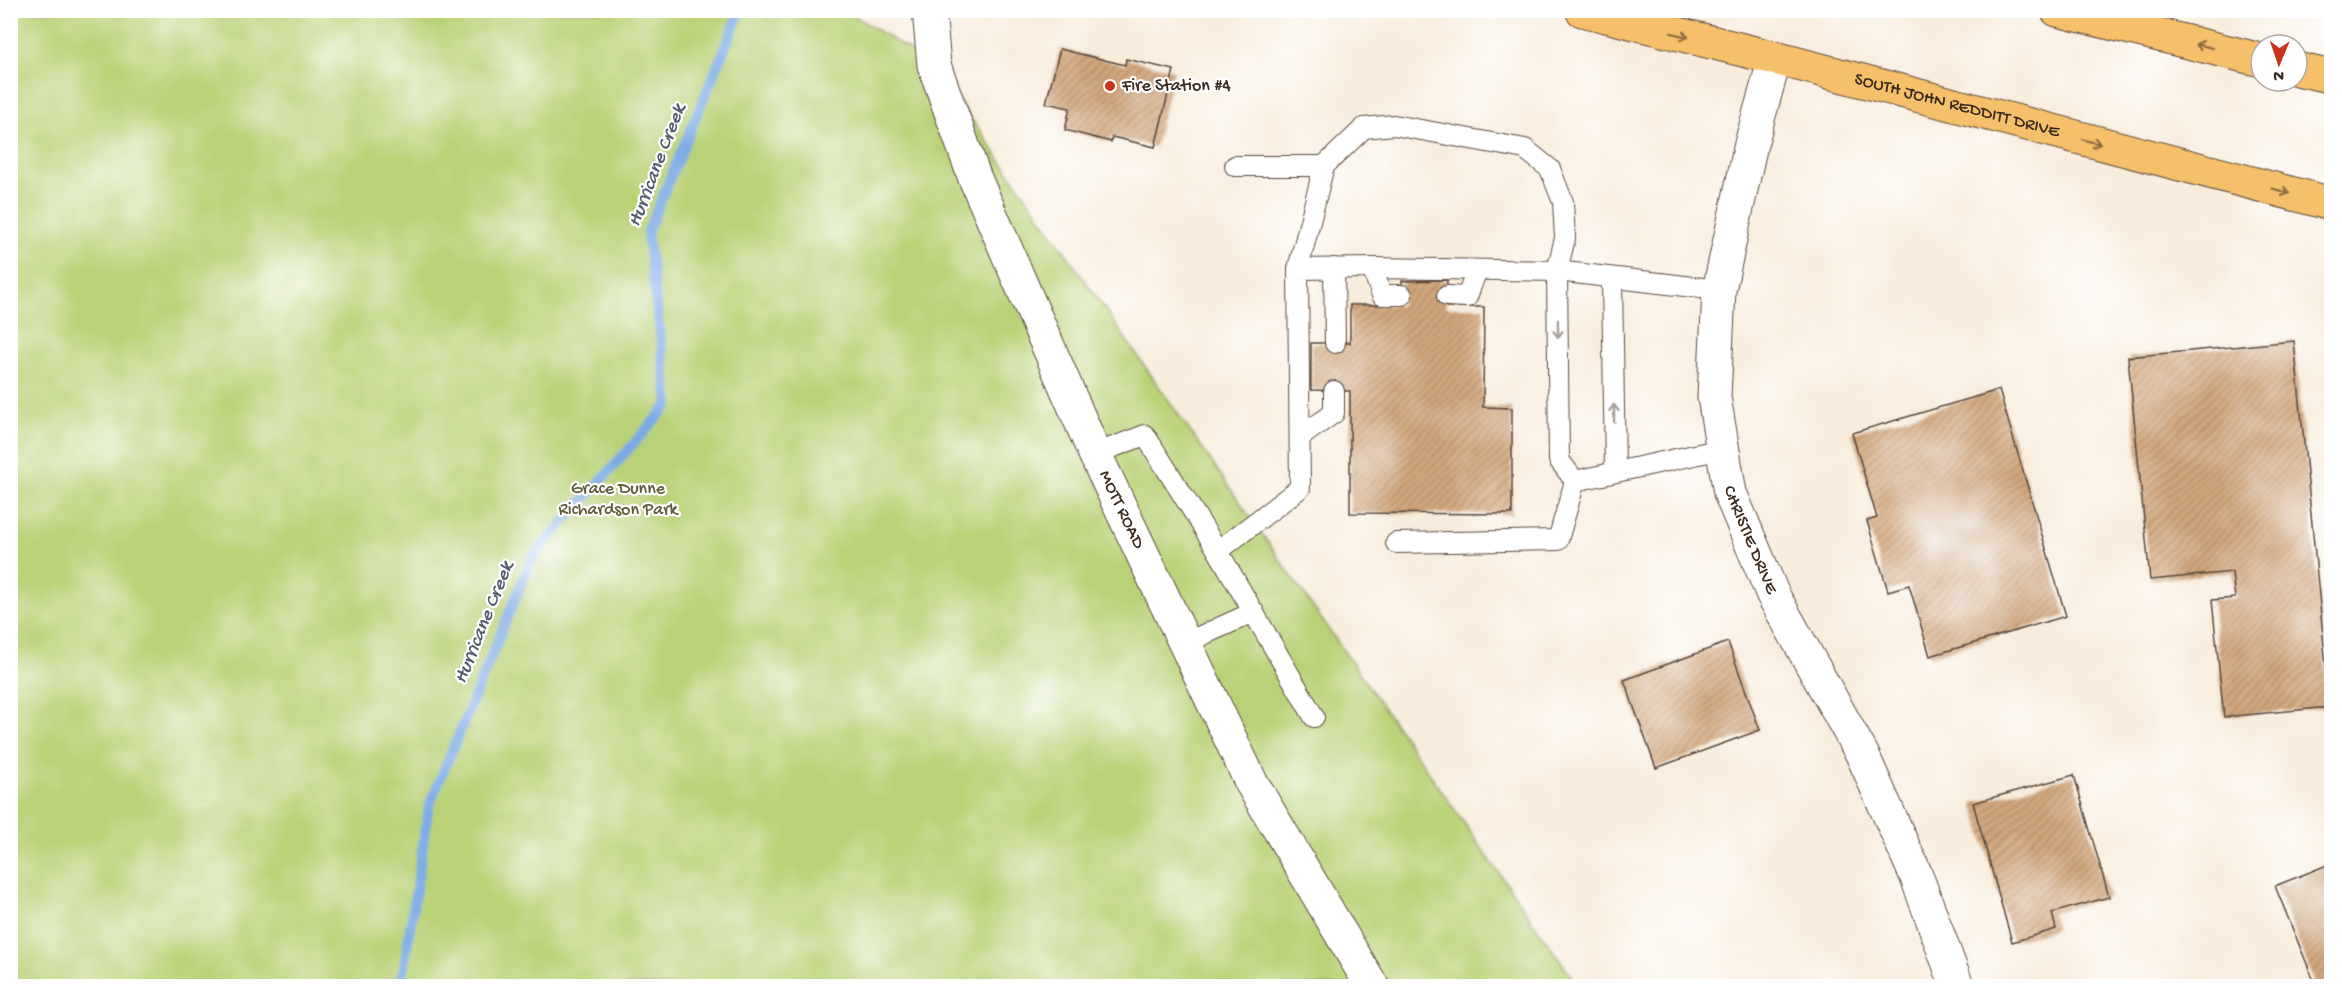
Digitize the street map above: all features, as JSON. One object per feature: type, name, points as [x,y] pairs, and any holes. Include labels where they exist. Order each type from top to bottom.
[{"type":"highway","name":"SOUTH JOHN REDDITT DRIVE","points":[[1582,10],[1775,58],[2331,204]]},
{"type":"highway","points":[[2057,10],[2249,57]]},
{"type":"highway","points":[[2309,72],[2331,77]]},
{"type":"street","name":"MOTT ROAD","points":[[929,10],[934,65],[974,176],[1095,454],[1251,782],[1372,987]]},
{"type":"street","name":"CHRISTIE DRIVE","points":[[1775,58],[1751,144],[1719,290],[1714,398],[1730,493],[1773,595],[1862,754],[1916,875],[1957,987]]},
{"type":"lane","points":[[1218,551],[1300,488],[1298,269],[1324,166],[1364,128],[1394,125],[1525,149],[1550,169],[1563,202],[1565,238],[1557,271],[1559,460],[1575,481]]},
{"type":"lane","points":[[1235,166],[1324,166]]},
{"type":"lane","points":[[1334,268],[1335,343]]},
{"type":"lane","points":[[1372,268],[1382,295],[1402,296]]},
{"type":"lane","points":[[1298,269],[1557,271],[1719,290]]},
{"type":"lane","points":[[1447,297],[1467,297],[1477,270]]},
{"type":"lane","points":[[1612,279],[1615,471]]},
{"type":"lane","points":[[1300,437],[1334,413],[1334,391]]},
{"type":"lane","points":[[1095,454],[1144,435],[1218,551],[1314,717]]},
{"type":"lane","points":[[1575,481],[1722,449]]},
{"type":"lane","points":[[1396,543],[1558,540],[1575,481]]},
{"type":"lane","points":[[1185,643],[1254,612]]},
{"type":"green space","name":"Grace Dunne Richardson Park","points":[[10,11],[846,11],[934,65],[1578,986],[11,986]]},
{"type":"building","name":"Fire Station #4","points":[[1060,49],[1125,65],[1126,59],[1174,70],[1155,147],[1112,137],[1111,142],[1065,130],[1070,108],[1046,103]]},
{"type":"building","points":[[1447,280],[1446,307],[1484,307],[1483,407],[1512,408],[1512,514],[1350,513],[1350,391],[1311,390],[1311,343],[1350,343],[1350,305],[1401,305],[1402,281]]},
{"type":"building","points":[[2294,341],[2330,707],[2224,717],[2212,600],[2235,598],[2232,572],[2150,580],[2128,357]]},
{"type":"building","points":[[1999,390],[2066,616],[1930,656],[1909,585],[1888,591],[1867,521],[1877,518],[1852,433]]},
{"type":"building","points":[[1728,642],[1760,730],[1656,768],[1624,680]]},
{"type":"building","points":[[2074,775],[2109,897],[2052,913],[2056,929],[2012,942],[1973,803]]},
{"type":"building","points":[[2332,863],[2332,986],[2316,986],[2275,886]]},
{"type":"waterway","name":"Hurricane Creek","points":[[401,986],[429,806],[532,558],[669,404],[647,233],[741,10]]},
{"type":"place","name":"Fire Station #4","points":[[1110,86]]}]
